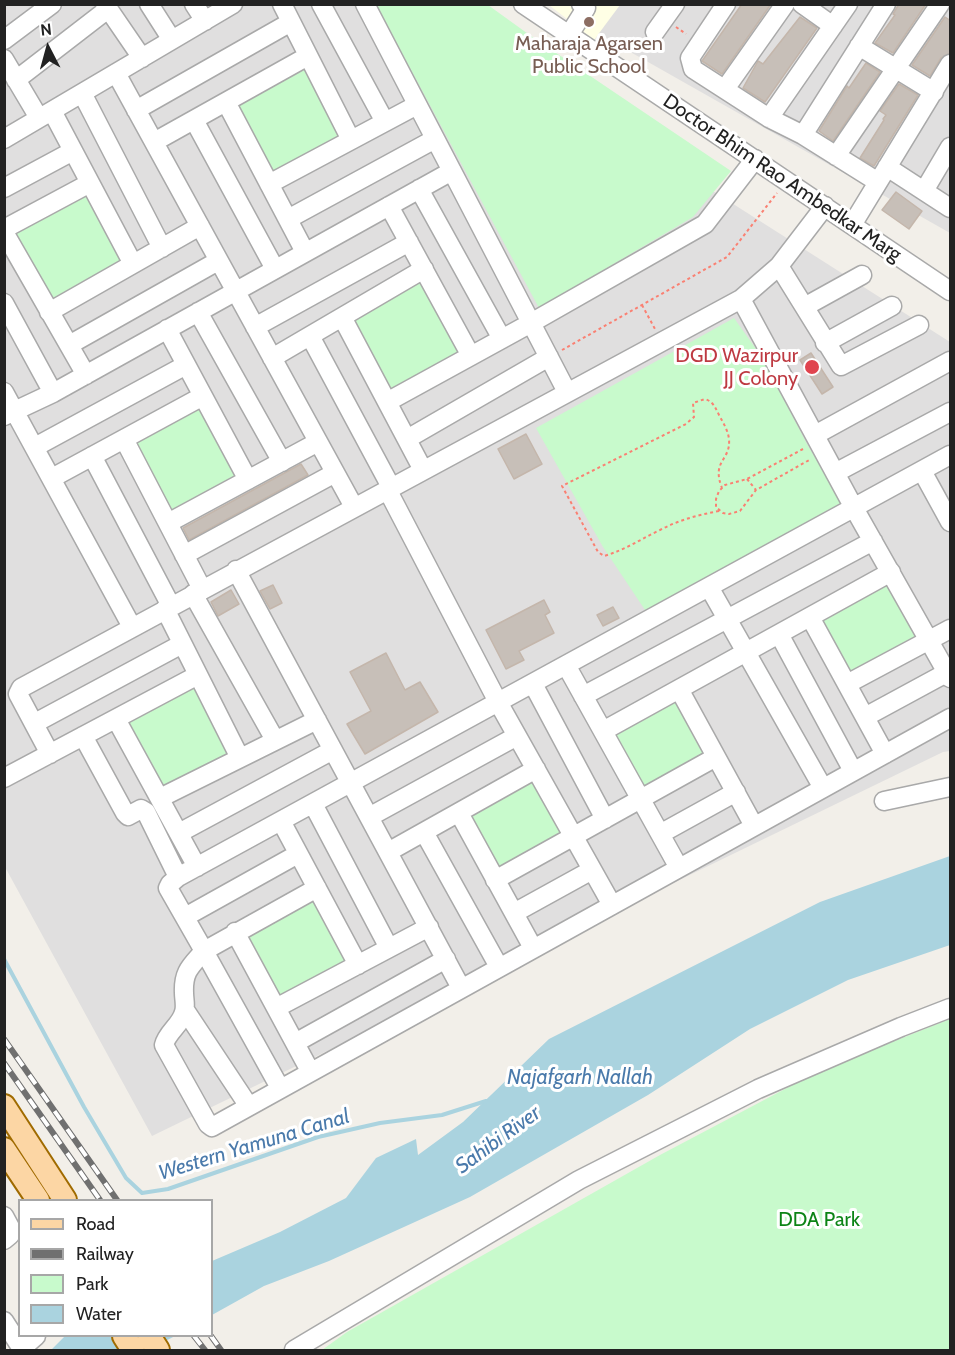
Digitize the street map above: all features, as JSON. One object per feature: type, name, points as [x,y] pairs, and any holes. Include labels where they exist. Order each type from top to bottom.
[{"type":"main road","points":[[4,1106],[64,1199]]},
{"type":"main road","points":[[4,1149],[37,1199]]},
{"type":"main road","points":[[124,1337],[133,1350]]},
{"type":"main road","points":[[150,1337],[158,1350]]},
{"type":"street","points":[[5,38],[33,10],[52,4]]},
{"type":"street","points":[[149,4],[172,40]]},
{"type":"street","points":[[194,4],[205,21]]},
{"type":"street","points":[[4,139],[233,4]]},
{"type":"street","points":[[282,4],[351,140]]},
{"type":"street","points":[[321,4],[385,122]]},
{"type":"street","points":[[365,4],[567,392]]},
{"type":"street","name":"Doctor Bhim Rao Ambedkar Marg","points":[[523,4],[951,291]]},
{"type":"street","points":[[569,35],[586,8],[581,4]]},
{"type":"street","points":[[655,32],[675,4]]},
{"type":"street","points":[[726,4],[690,58],[693,69],[769,118],[836,156],[924,191],[951,208]]},
{"type":"street","points":[[725,89],[785,4]]},
{"type":"street","points":[[802,4],[833,26]]},
{"type":"street","points":[[769,118],[848,4]]},
{"type":"street","points":[[802,135],[886,4]]},
{"type":"street","points":[[836,156],[940,4]]},
{"type":"street","points":[[16,80],[107,7],[142,58]]},
{"type":"street","points":[[136,110],[291,22]]},
{"type":"street","points":[[859,46],[934,92]]},
{"type":"street","points":[[154,142],[308,56]]},
{"type":"street","points":[[4,59],[16,80],[73,151],[133,264]]},
{"type":"street","points":[[852,225],[951,64]]},
{"type":"street","points":[[116,73],[354,507]]},
{"type":"street","points":[[81,93],[162,248]]},
{"type":"street","points":[[226,102],[305,252]]},
{"type":"street","points":[[269,184],[417,105]]},
{"type":"street","points":[[194,120],[275,270]]},
{"type":"street","points":[[288,219],[435,139]]},
{"type":"street","points":[[924,191],[951,147]]},
{"type":"street","points":[[4,188],[73,151]]},
{"type":"street","points":[[387,402],[705,224],[755,159]]},
{"type":"street","points":[[9,413],[86,375],[452,171]]},
{"type":"street","points":[[86,375],[4,231],[90,183]]},
{"type":"street","points":[[419,189],[502,339]]},
{"type":"street","points":[[389,206],[471,356]]},
{"type":"street","points":[[50,754],[18,694],[21,688],[741,299],[779,266],[825,207]]},
{"type":"street","points":[[50,312],[200,226]]},
{"type":"street","points":[[255,327],[409,242]]},
{"type":"street","points":[[69,345],[219,261]]},
{"type":"street","points":[[779,266],[806,306],[825,344],[839,364],[844,366],[918,325]]},
{"type":"street","points":[[272,358],[424,269]]},
{"type":"street","points":[[806,306],[862,275]]},
{"type":"street","points":[[741,299],[854,508],[949,675],[865,717]]},
{"type":"street","points":[[4,303],[53,393]]},
{"type":"street","points":[[825,344],[892,306]]},
{"type":"street","points":[[198,312],[282,462]]},
{"type":"street","points":[[342,317],[423,470]]},
{"type":"street","points":[[167,329],[248,480]]},
{"type":"street","points":[[310,336],[498,702],[612,905]]},
{"type":"street","points":[[407,439],[549,357]]},
{"type":"street","points":[[819,443],[951,361]]},
{"type":"street","points":[[35,447],[186,365]]},
{"type":"street","points":[[4,392],[9,413],[35,447],[132,627]]},
{"type":"street","points":[[52,478],[203,396]]},
{"type":"street","points":[[835,473],[951,412]]},
{"type":"street","points":[[124,439],[184,555],[197,592],[275,741]]},
{"type":"street","points":[[168,523],[318,442]]},
{"type":"street","points":[[280,1088],[168,888],[170,884],[178,877],[951,455]]},
{"type":"street","points":[[92,456],[168,608],[182,644],[240,758]]},
{"type":"street","points":[[922,471],[951,522]]},
{"type":"street","points":[[184,555],[335,473]]},
{"type":"street","points":[[583,696],[873,541]]},
{"type":"street","points":[[236,570],[461,988]]},
{"type":"street","points":[[603,731],[891,572]]},
{"type":"street","points":[[709,587],[823,788]]},
{"type":"street","points":[[810,617],[885,754]]},
{"type":"street","points":[[847,684],[951,629]]},
{"type":"street","points":[[779,634],[853,771]]},
{"type":"street","points":[[35,723],[182,644]]},
{"type":"street","points":[[566,665],[679,868]]},
{"type":"street","points":[[4,778],[198,675]]},
{"type":"street","points":[[533,684],[605,819]]},
{"type":"street","points":[[679,689],[754,826]]},
{"type":"street","points":[[185,1010],[166,1038],[164,1045],[208,1124],[212,1127],[248,1105],[951,718]]},
{"type":"street","points":[[117,719],[197,867]]},
{"type":"street","points":[[160,798],[317,720]]},
{"type":"street","points":[[84,736],[125,813],[128,816],[141,809],[146,812],[178,877]]},
{"type":"street","points":[[369,817],[517,736]]},
{"type":"street","points":[[179,833],[333,750]]},
{"type":"street","points":[[495,879],[716,757]]},
{"type":"street","points":[[388,852],[536,769]]},
{"type":"street","points":[[884,801],[951,787]]},
{"type":"street","points":[[660,834],[736,792]]},
{"type":"street","points":[[313,804],[390,948]]},
{"type":"street","points":[[459,813],[533,948]]},
{"type":"street","points":[[281,821],[358,965]]},
{"type":"street","points":[[424,832],[499,967]]},
{"type":"street","points":[[185,917],[298,854]]},
{"type":"street","points":[[514,913],[592,870]]},
{"type":"street","points":[[248,1105],[185,1010],[184,974],[204,951],[316,888]]},
{"type":"street","points":[[276,1008],[429,927]]},
{"type":"street","points":[[236,932],[310,1071]]},
{"type":"street","points":[[295,1043],[446,959]]},
{"type":"street","points":[[294,1350],[579,1180],[758,1089],[901,1027],[951,1008]]},
{"type":"street","points":[[4,1216],[11,1229],[10,1235],[4,1240]]},
{"type":"street","points":[[4,1321],[21,1350],[34,1337]]},
{"type":"path","points":[[672,23],[687,35]]},
{"type":"path","points":[[549,357],[726,257],[786,181]]},
{"type":"path","points":[[642,305],[662,341]]},
{"type":"path","points":[[719,511],[716,503],[722,488],[717,471],[727,452],[728,431],[712,403],[705,399],[693,403],[694,417],[686,424],[562,486],[598,552],[604,556],[628,547],[672,524],[699,515],[719,511],[729,514],[740,512],[756,490],[819,443]]},
{"type":"path","points":[[722,488],[819,443]]},
{"type":"path","points":[[747,478],[756,490]]},
{"type":"shaded area","points":[[4,5],[460,5],[540,81],[950,342],[950,751],[943,752],[152,1136],[5,867]]},
{"type":"shaded area","name":"Maharaja Agarsen Public School","points":[[549,5],[620,5],[594,40]]},
{"type":"shaded area","points":[[607,5],[950,5],[950,233],[588,28]]},
{"type":"green space","points":[[376,5],[488,5],[731,171],[693,217],[539,308]]},
{"type":"green space","points":[[307,66],[345,138],[274,175],[236,104]]},
{"type":"green space","points":[[84,191],[122,263],[51,301],[13,229]]},
{"type":"green space","points":[[421,282],[459,353],[388,391],[350,319]]},
{"type":"green space","points":[[734,318],[761,356],[807,444],[844,506],[647,613],[603,547],[536,428]]},
{"type":"green space","points":[[203,405],[241,477],[170,515],[132,443]]},
{"type":"green space","points":[[888,578],[923,640],[852,680],[817,618]]},
{"type":"green space","points":[[195,682],[234,754],[162,792],[124,720]]},
{"type":"green space","points":[[678,695],[713,756],[642,796],[607,734]]},
{"type":"green space","points":[[534,773],[569,835],[498,875],[463,813]]},
{"type":"green space","points":[[314,895],[351,965],[281,1002],[244,931]]},
{"type":"green space","name":"DDA Park","points":[[950,1019],[950,1350],[322,1350],[347,1332],[660,1155],[819,1071]]},
{"type":"water","name":"Najafgarh Nallah","points":[[950,856],[950,945],[848,980],[750,1029],[648,1095],[470,1197],[329,1261],[264,1286],[213,1314],[213,1261],[280,1232],[346,1198],[376,1158],[416,1139],[418,1155],[463,1122],[549,1039],[820,902]]},
{"type":"water","points":[[64,1337],[173,1337],[148,1350],[51,1350]]},
{"type":"building","points":[[742,4],[771,4],[722,74],[702,61]]},
{"type":"building","points":[[899,4],[926,4],[893,53],[875,43],[895,15],[893,14]]},
{"type":"building","points":[[800,17],[817,28],[765,102],[743,88],[758,61],[763,64]]},
{"type":"building","points":[[945,17],[951,21],[951,53],[941,58],[930,76],[912,65]]},
{"type":"building","points":[[866,63],[880,72],[833,141],[819,131],[847,86],[849,88]]},
{"type":"building","points":[[899,84],[918,95],[874,166],[860,158],[884,120],[886,115],[880,111]]},
{"type":"building","points":[[896,192],[922,211],[909,229],[882,210]]},
{"type":"building","points":[[811,353],[833,387],[822,394],[800,360]]},
{"type":"building","points":[[526,434],[542,464],[514,479],[498,449]]},
{"type":"building","points":[[301,464],[308,475],[189,540],[183,528]]},
{"type":"building","points":[[273,585],[282,603],[270,609],[260,591]]},
{"type":"building","points":[[231,590],[239,604],[218,616],[211,602]]},
{"type":"building","points":[[544,600],[550,612],[545,615],[554,633],[519,651],[524,660],[506,669],[486,630]]},
{"type":"building","points":[[613,607],[619,618],[603,626],[597,615]]},
{"type":"building","points":[[386,653],[405,690],[420,682],[438,712],[365,754],[347,724],[371,711],[350,672]]},
{"type":"waterway","name":"Western Yamuna Canal","points":[[4,959],[84,1107],[126,1178],[142,1193],[168,1189],[318,1137],[380,1123],[442,1115],[486,1101]]},
{"type":"railway","points":[[4,1039],[116,1199]]},
{"type":"railway","points":[[4,1063],[99,1199]]},
{"type":"railway","points":[[195,1337],[205,1350]]},
{"type":"railway","points":[[212,1337],[221,1350]]},
{"type":"place","name":"Maharaja Agarsen Public School","points":[[589,22]]},
{"type":"place","name":"DGD Wazirpur JJ Colony","points":[[812,367]]},
{"type":"water label","name":"Sahibi River","points":[[498,1140]]}]
